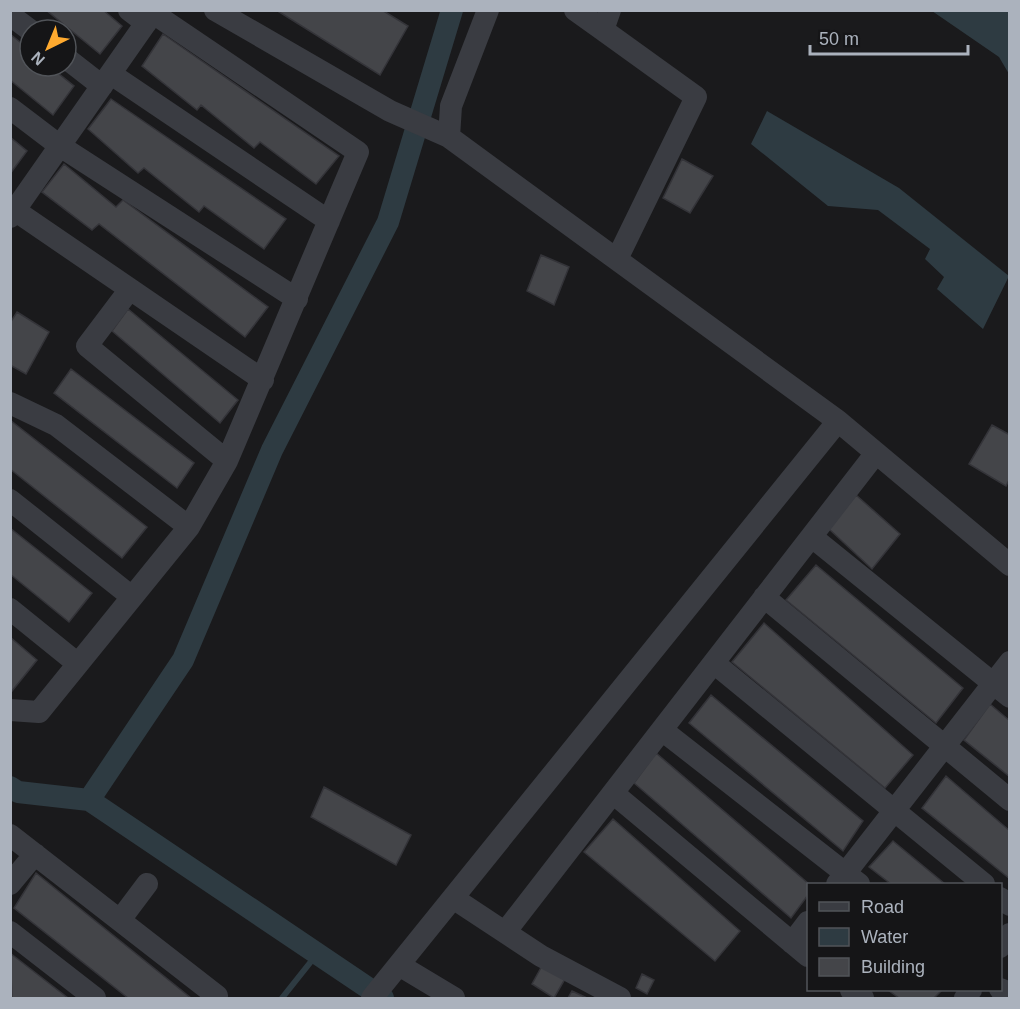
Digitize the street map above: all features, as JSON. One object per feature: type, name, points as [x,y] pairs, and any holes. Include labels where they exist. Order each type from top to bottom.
[{"type":"street","points":[[215,10],[390,111],[449,137],[838,421],[1010,565]]},
{"type":"street","points":[[449,137],[451,106],[488,10]]},
{"type":"street","points":[[575,10],[607,20],[696,97],[617,260]]},
{"type":"street","points":[[10,710],[39,711],[189,527],[228,460],[263,380],[358,152],[146,14],[106,80],[12,212],[263,380]]},
{"type":"street","points":[[78,65],[329,221]]},
{"type":"street","points":[[10,108],[60,146],[297,299]]},
{"type":"street","points":[[130,289],[87,346],[228,460]]},
{"type":"street","points":[[10,403],[56,424],[189,527]]},
{"type":"street","points":[[372,999],[838,421]]},
{"type":"street","points":[[506,931],[876,453]]},
{"type":"street","points":[[10,500],[132,597]]},
{"type":"street","points":[[812,537],[1001,690]]},
{"type":"street","points":[[765,597],[1010,800]]},
{"type":"street","points":[[10,609],[78,664]]},
{"type":"street","points":[[662,730],[847,881],[894,810],[944,746],[1001,690],[1010,662]]},
{"type":"street","points":[[714,663],[982,883]]},
{"type":"street","points":[[613,794],[800,950],[807,926]]},
{"type":"street","points":[[10,835],[217,996],[215,999]]},
{"type":"street","points":[[10,884],[35,854]]},
{"type":"street","points":[[120,920],[147,884]]},
{"type":"street","points":[[453,898],[541,956],[620,999]]},
{"type":"street","points":[[10,932],[94,999]]},
{"type":"street","points":[[397,968],[454,999]]},
{"type":"water","points":[[932,11],[1009,11],[1009,74],[999,57]]},
{"type":"water","points":[[767,111],[899,188],[1009,276],[983,329],[937,289],[944,277],[925,259],[930,249],[878,210],[828,206],[751,144]]},
{"type":"building","points":[[46,10],[103,10],[122,26],[100,54],[78,36],[78,18],[56,18]]},
{"type":"building","points":[[276,10],[382,10],[408,26],[380,75]]},
{"type":"building","points":[[10,34],[18,40],[18,78],[64,78],[74,86],[53,115],[10,80]]},
{"type":"building","points":[[163,34],[339,156],[316,184],[260,142],[254,148],[201,105],[197,110],[142,66]]},
{"type":"building","points":[[111,99],[286,219],[264,249],[204,206],[199,212],[144,168],[138,173],[88,129]]},
{"type":"building","points":[[10,137],[27,151],[10,174]]},
{"type":"building","points":[[682,159],[713,176],[690,213],[663,198]]},
{"type":"building","points":[[64,164],[116,207],[123,200],[268,307],[245,337],[99,224],[92,230],[42,192]]},
{"type":"building","points":[[541,255],[569,267],[554,305],[527,291]]},
{"type":"building","points":[[128,309],[238,400],[220,423],[112,331]]},
{"type":"building","points":[[17,312],[49,332],[26,374],[10,365],[10,323]]},
{"type":"building","points":[[71,369],[194,463],[177,488],[54,393]]},
{"type":"building","points":[[10,420],[147,527],[122,558],[10,469]]},
{"type":"building","points":[[992,425],[1010,435],[1010,478],[1006,486],[969,464]]},
{"type":"building","points":[[856,495],[900,534],[872,569],[829,529]]},
{"type":"building","points":[[10,528],[92,593],[69,622],[10,574]]},
{"type":"building","points":[[816,565],[963,688],[936,723],[786,600]]},
{"type":"building","points":[[764,623],[913,755],[885,788],[732,662]]},
{"type":"building","points":[[10,637],[37,660],[12,691],[10,690]]},
{"type":"building","points":[[711,695],[863,821],[843,851],[689,723]]},
{"type":"building","points":[[990,704],[1010,721],[1010,777],[964,740]]},
{"type":"building","points":[[656,753],[808,883],[807,896],[791,918],[634,783]]},
{"type":"building","points":[[946,776],[1010,831],[1010,879],[922,808]]},
{"type":"building","points":[[324,787],[411,835],[396,865],[311,817]]},
{"type":"building","points":[[613,819],[740,931],[715,961],[584,852]]},
{"type":"building","points":[[893,841],[944,883],[890,883],[869,867]]},
{"type":"building","points":[[36,873],[191,998],[128,998],[14,908]]},
{"type":"building","points":[[10,953],[68,998],[12,998]]},
{"type":"building","points":[[543,964],[565,979],[554,998],[532,984]]},
{"type":"building","points":[[642,974],[654,980],[647,994],[636,988]]},
{"type":"building","points":[[572,991],[587,998],[568,998]]},
{"type":"building","points":[[889,991],[941,991],[934,998],[899,998]]},
{"type":"waterway","points":[[383,998],[89,800],[183,660],[272,450],[388,222],[452,10]]},
{"type":"waterway","points":[[10,787],[18,792],[89,800]]},
{"type":"waterway","points":[[282,998],[317,954]]}]
